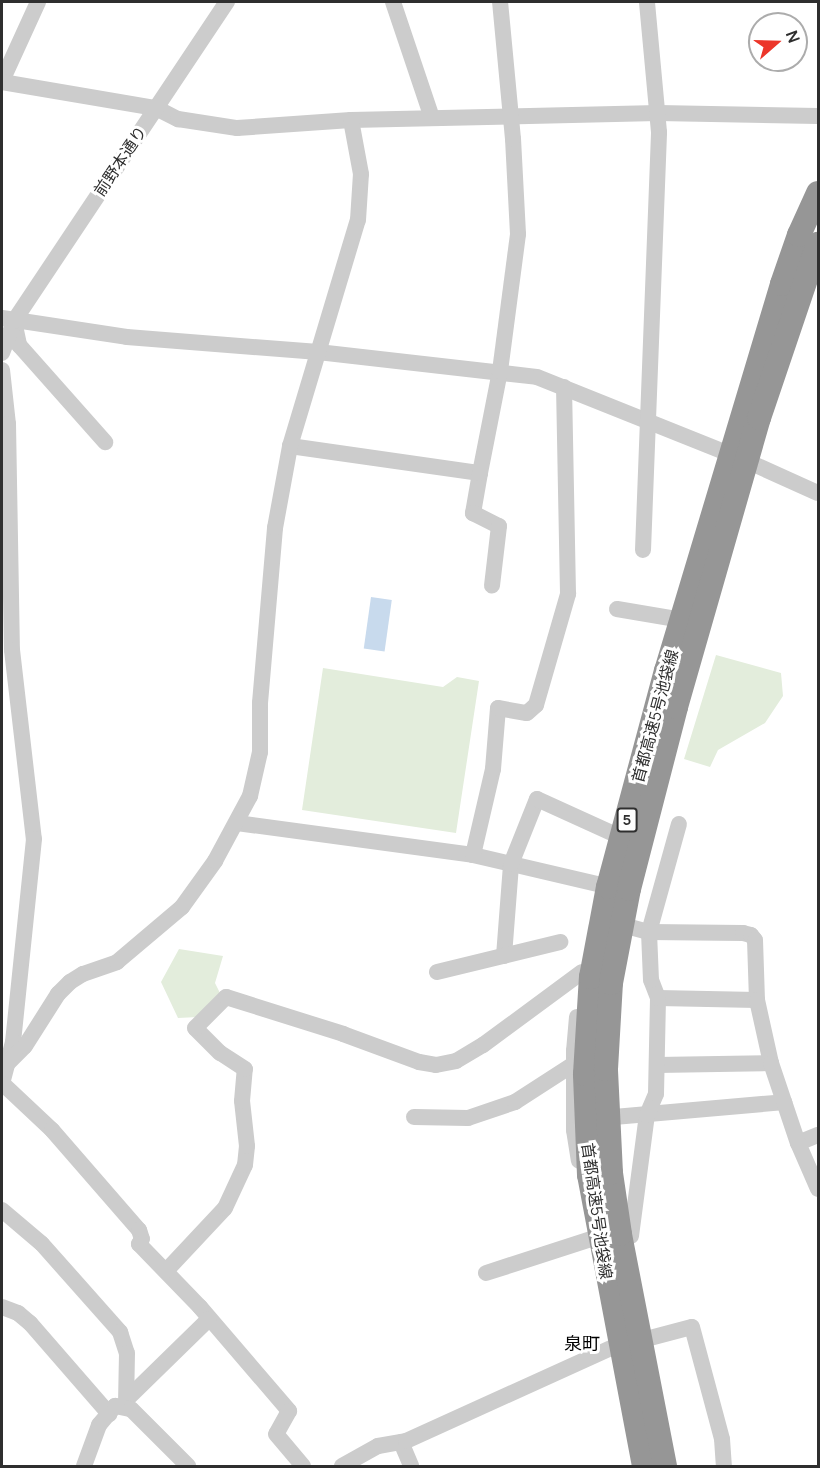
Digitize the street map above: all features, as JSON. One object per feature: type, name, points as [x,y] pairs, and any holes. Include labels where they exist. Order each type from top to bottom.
[{"type":"highway","name":"首都高速5号池袋線","points":[[644,1467],[599,1238],[589,1175],[585,1074],[591,977],[608,887],[666,671],[782,284],[799,235],[819,193]]},
{"type":"highway","name":"首都高速5号池袋線","points":[[665,1467],[620,1234],[611,1173],[606,1069],[611,983],[628,889],[676,706],[759,418],[819,244]]},
{"type":"street","points":[[38,2],[2,82],[156,108],[178,119],[237,128],[351,120],[658,113],[819,116]]},
{"type":"street","name":"前野本通り","points":[[2,352],[8,319],[156,108],[227,2]]},
{"type":"street","points":[[393,2],[432,118]]},
{"type":"street","points":[[492,586],[499,526],[473,513],[500,371],[518,234],[511,118],[500,2]]},
{"type":"street","points":[[643,550],[658,113],[646,2]]},
{"type":"street","points":[[4,1060],[25,1046],[58,994],[70,982],[83,974],[117,962],[182,907],[237,823],[250,796],[260,752],[262,671],[275,528],[290,446],[358,220],[361,174],[351,120]]},
{"type":"street","points":[[633,1467],[610,1348],[574,1130],[574,1064],[582,972],[602,885],[723,451],[785,260],[803,213],[819,184]]},
{"type":"street","points":[[674,1467],[631,1236],[614,1117],[613,1040],[630,927],[645,849],[672,764],[753,464],[797,315],[819,255]]},
{"type":"street","points":[[8,319],[127,337],[318,352],[537,377],[723,451],[819,493]]},
{"type":"street","points":[[8,319],[19,345],[105,442]]},
{"type":"street","points":[[2,370],[8,424],[7,652],[34,839],[13,1042],[4,1060],[2,1084],[52,1130],[140,1230],[142,1239],[140,1244],[210,1319],[289,1411],[276,1434],[303,1467]]},
{"type":"street","points":[[473,855],[493,770],[498,708],[527,713],[536,705],[568,594],[564,387]]},
{"type":"street","points":[[290,446],[480,473]]},
{"type":"street","points":[[616,609],[676,619]]},
{"type":"street","points":[[504,956],[511,864],[537,799],[616,836]]},
{"type":"street","points":[[237,823],[473,855],[602,885]]},
{"type":"street","points":[[631,1236],[647,1115],[656,1094],[658,998],[651,980],[649,932],[679,824]]},
{"type":"street","points":[[630,927],[649,932],[751,935],[755,939],[757,1000],[771,1063],[798,1143],[819,1188]]},
{"type":"street","points":[[437,972],[560,942]]},
{"type":"street","points":[[166,1271],[225,1208],[245,1165],[247,1146],[242,1101],[245,1069],[220,1053],[195,1028],[226,997],[343,1034],[419,1062],[436,1065],[456,1061],[483,1045],[582,972]]},
{"type":"street","points":[[658,998],[757,1000]]},
{"type":"street","points":[[657,1065],[771,1063]]},
{"type":"street","points":[[414,1117],[468,1118],[515,1102],[574,1064]]},
{"type":"street","points":[[614,1117],[784,1102]]},
{"type":"street","points":[[798,1143],[819,1135]]},
{"type":"street","points":[[2,1210],[42,1244],[120,1332],[127,1353],[127,1402],[188,1467]]},
{"type":"street","points":[[486,1274],[591,1239]]},
{"type":"street","points":[[2,1307],[18,1313],[30,1323],[109,1414]]},
{"type":"street","points":[[84,1467],[99,1425],[115,1406],[127,1402],[210,1319]]},
{"type":"street","points":[[342,1467],[378,1446],[401,1442],[629,1340],[650,1338],[692,1327],[722,1439],[724,1467]]},
{"type":"street","points":[[401,1442],[411,1467]]},
{"type":"green space","points":[[716,655],[781,673],[783,696],[765,723],[718,750],[710,767],[684,759]]},
{"type":"green space","points":[[323,668],[443,687],[457,677],[479,681],[456,833],[302,810]]},
{"type":"green space","points":[[179,949],[223,956],[215,983],[221,995],[198,1017],[178,1018],[161,982]]},
{"type":"water","points":[[371,597],[392,600],[385,651],[364,648]]},
{"type":"district","name":"泉町","points":[[582,1343]]}]
